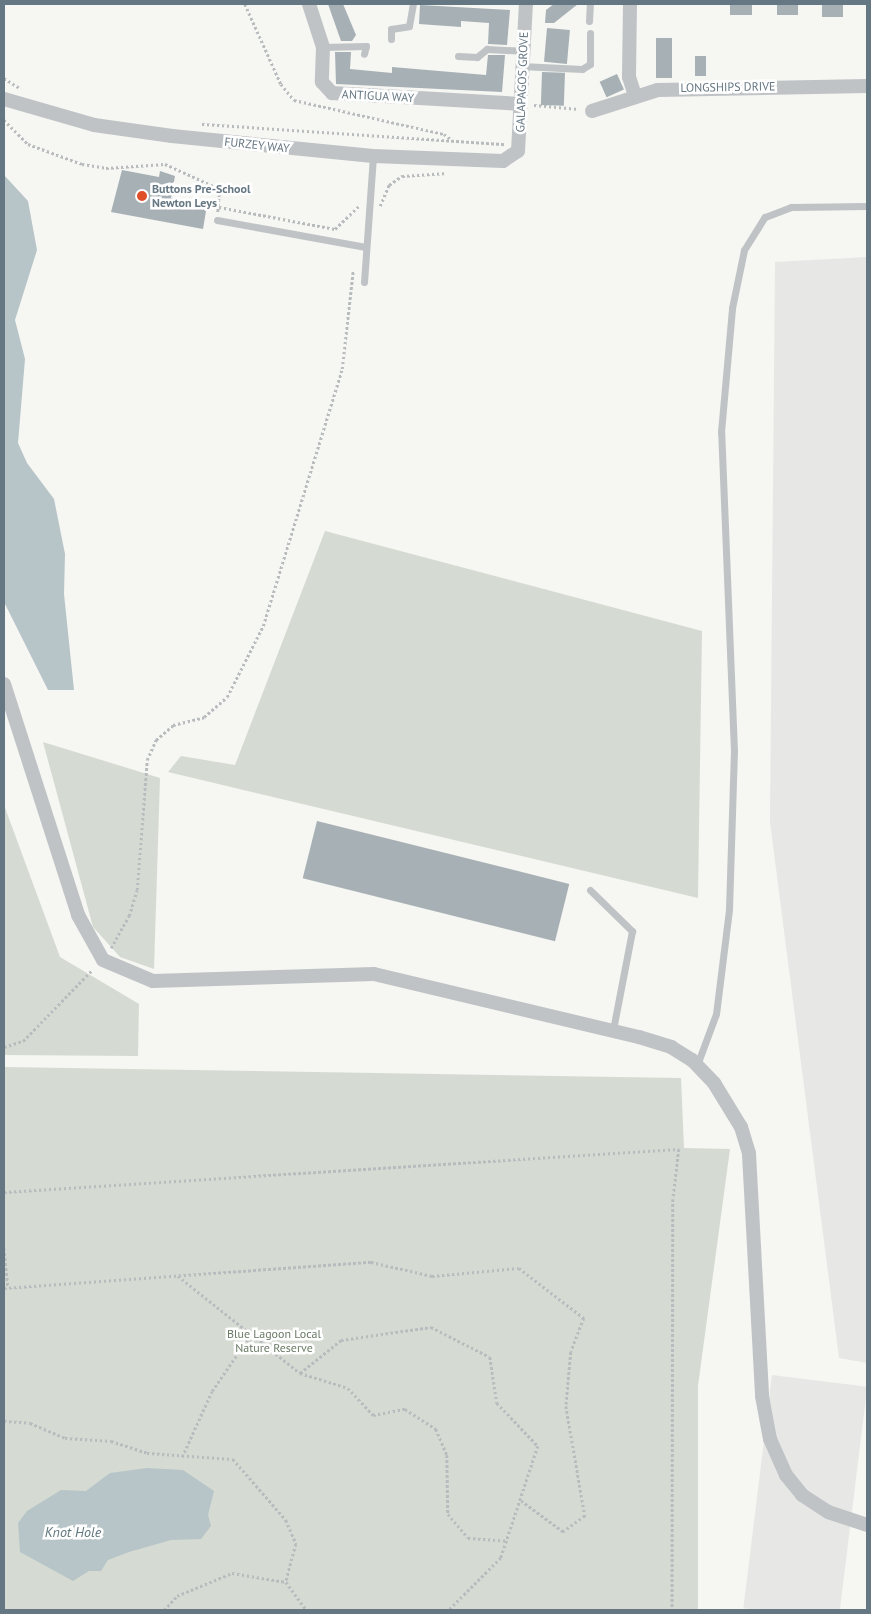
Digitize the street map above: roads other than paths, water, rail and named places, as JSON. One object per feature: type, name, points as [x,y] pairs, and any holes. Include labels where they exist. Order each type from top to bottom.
[{"type":"street","name":"ANTIGUA WAY","points":[[309,4],[323,47],[322,82],[332,93],[521,104]]},
{"type":"street","name":"GALAPAGOS GROVE","points":[[514,158],[519,145],[522,51],[526,4]]},
{"type":"street","points":[[630,4],[629,77],[635,95]]},
{"type":"street","name":"LONGSHIPS DRIVE","points":[[592,111],[635,95],[711,86],[867,86]]},
{"type":"street","name":"FURZEY WAY","points":[[4,99],[94,125],[373,156],[444,159],[514,158]]},
{"type":"street","points":[[4,684],[78,915],[103,960],[154,981],[374,974],[613,1030],[672,1047],[697,1065],[714,1083],[741,1127],[750,1154],[762,1396],[770,1439],[786,1475],[802,1496],[828,1512],[867,1525]]},
{"type":"lane","points":[[391,39],[391,29],[409,26],[413,4]]},
{"type":"lane","points":[[589,21],[590,4]]},
{"type":"lane","points":[[522,66],[582,69],[590,64],[590,33]]},
{"type":"lane","points":[[323,47],[366,46],[364,54]]},
{"type":"lane","points":[[458,56],[478,57],[487,49],[522,51]]},
{"type":"lane","points":[[364,282],[373,156]]},
{"type":"lane","points":[[697,1065],[716,1014],[729,909],[734,751],[721,432],[732,308],[744,250],[765,217],[791,208],[867,206]]},
{"type":"lane","points":[[217,220],[366,247]]},
{"type":"lane","points":[[590,890],[632,932],[613,1030]]},
{"type":"water","points":[[4,175],[28,201],[37,250],[15,320],[25,359],[18,443],[27,463],[54,499],[65,554],[64,594],[74,690],[48,690],[4,602]]},
{"type":"water","name":"Knot Hole","points":[[147,1468],[183,1470],[214,1491],[208,1515],[211,1526],[201,1539],[171,1540],[129,1552],[108,1560],[101,1571],[89,1571],[73,1581],[20,1552],[18,1523],[27,1511],[61,1490],[86,1491],[110,1473]]},
{"type":"place","name":"Buttons Pre-School Newton Leys","points":[[142,196]]},
{"type":"park label","name":"Blue Lagoon Local Nature Reserve","points":[[274,1341]]}]
